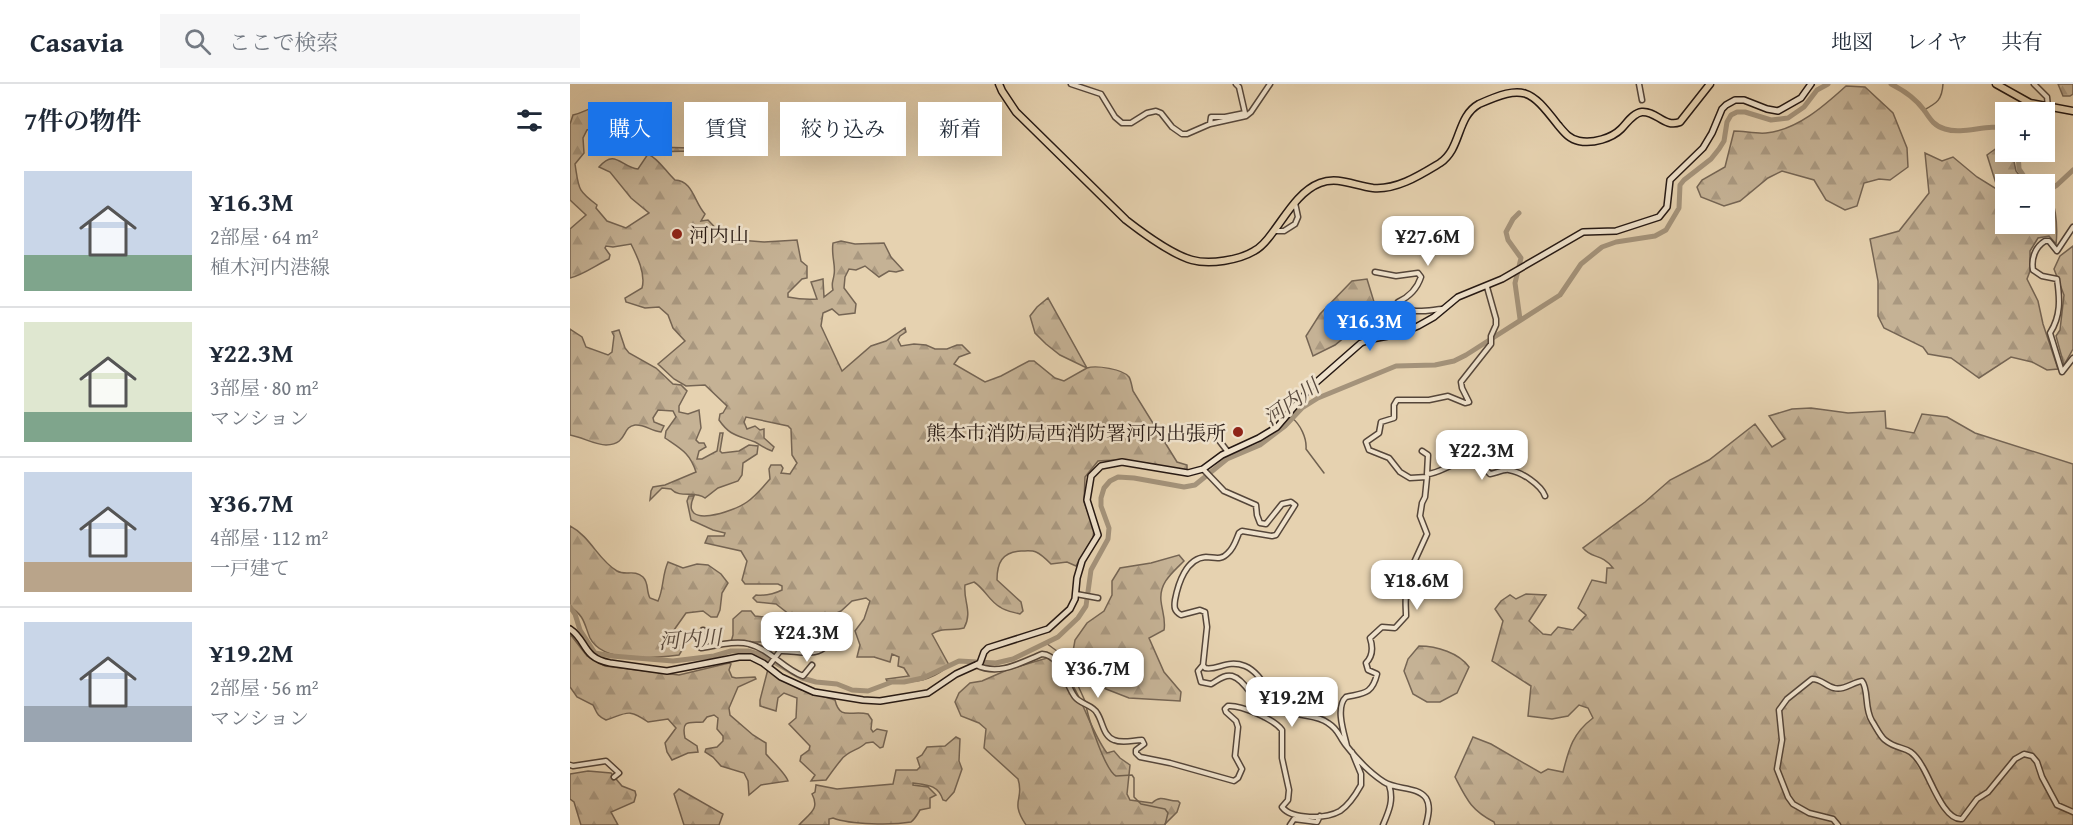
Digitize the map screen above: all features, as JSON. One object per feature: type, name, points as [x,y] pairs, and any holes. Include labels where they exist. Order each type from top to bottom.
[{"type":"main road","points":[[999,84],[1011,105],[1124,218],[1178,254],[1192,260],[1205,261],[1248,255],[1261,247],[1295,203],[1312,187],[1331,180],[1377,188],[1393,187],[1441,162],[1455,145],[1464,119],[1474,108],[1509,93],[1525,92],[1538,99],[1564,133],[1575,140],[1589,142],[1612,136],[1634,115],[1642,112],[1653,115],[1668,124],[1680,122],[1710,84]]},
{"type":"main road","points":[[570,629],[577,634],[588,652],[604,662],[667,671],[744,657],[758,660],[781,677],[814,692],[868,701],[928,693],[956,674],[978,664],[988,648],[1048,629],[1074,604],[1082,561],[1098,536],[1087,500],[1089,484],[1095,470],[1110,463],[1122,462],[1188,473],[1204,470],[1228,452],[1277,427],[1312,386],[1361,343],[1407,331],[1434,317],[1458,297],[1487,286],[1583,232],[1616,231],[1659,217],[1667,207],[1670,180],[1703,148],[1726,105],[1735,100],[1744,100],[1778,111],[1802,98],[1811,84]]},
{"type":"main road","points":[[1996,84],[2021,99],[2031,102]]},
{"type":"main road","points":[[2055,108],[2073,111]]},
{"type":"street","points":[[1071,84],[1101,94],[1114,117],[1122,123],[1131,123],[1151,111],[1161,113],[1172,128],[1182,134],[1210,124],[1246,116],[1270,84]]},
{"type":"street","points":[[1210,124],[1211,117],[1245,113],[1239,87],[1236,84]]},
{"type":"street","points":[[1639,84],[1642,100]]},
{"type":"street","points":[[2034,84],[2047,97],[2048,102]]},
{"type":"street","points":[[1274,231],[1284,231],[1295,224],[1298,217],[1295,203]]},
{"type":"street","points":[[2073,227],[2057,251],[2049,241],[2042,242],[2032,261],[2032,267],[2042,276],[2057,279],[2060,295],[2059,312],[2057,322],[2050,333],[2062,372],[2073,358]]},
{"type":"street","points":[[1375,272],[1396,276],[1418,273],[1421,278],[1414,290],[1398,302],[1401,307],[1416,311],[1442,309]]},
{"type":"street","points":[[1487,286],[1496,325],[1491,336],[1491,344],[1461,382],[1469,399],[1468,403],[1448,396],[1429,400],[1397,400],[1394,405],[1394,418],[1381,422],[1379,433],[1366,442],[1369,450],[1389,458],[1400,472],[1410,478],[1439,473],[1458,462],[1474,461],[1490,474],[1507,469],[1516,472],[1542,488],[1545,496]]},
{"type":"street","points":[[1212,427],[1228,452]]},
{"type":"street","points":[[978,664],[987,670],[997,671],[1042,654],[1052,656],[1076,699],[1096,711],[1111,739],[1123,742],[1142,740],[1144,744],[1136,750],[1140,757],[1234,781],[1242,769],[1235,756],[1239,734],[1236,721],[1225,709],[1234,706],[1264,717],[1282,730],[1282,758],[1289,790],[1288,800],[1282,807],[1288,813],[1313,817],[1332,814],[1343,809],[1361,785],[1360,774],[1349,748],[1341,712],[1342,702],[1346,697],[1368,692],[1376,679],[1377,674],[1368,670],[1366,663],[1370,659],[1372,649],[1370,638],[1382,627],[1395,628],[1406,616],[1406,591],[1413,580],[1412,569],[1427,534],[1420,516],[1425,497],[1428,455],[1422,451]]},
{"type":"street","points":[[1204,470],[1224,491],[1256,505],[1258,519],[1264,524],[1271,519],[1282,504],[1291,502],[1295,505],[1276,535],[1242,531],[1228,554],[1220,558],[1205,557],[1194,562],[1182,576],[1174,607],[1181,615],[1200,610],[1204,612],[1208,627],[1203,665],[1198,671],[1201,682],[1211,684],[1223,677],[1232,676],[1240,681],[1264,717]]},
{"type":"street","points":[[1076,594],[1098,598]]},
{"type":"street","points":[[703,630],[701,648],[748,643],[763,650],[789,670],[803,676],[812,665]]},
{"type":"street","points":[[769,666],[780,651],[810,653],[824,648]]},
{"type":"street","points":[[1203,665],[1209,669],[1228,663],[1244,666],[1258,677],[1279,705],[1298,715],[1321,718],[1327,722],[1338,730],[1343,742],[1377,776],[1389,784],[1416,791],[1424,796],[1429,803],[1426,825]]},
{"type":"street","points":[[1838,825],[1833,819],[1809,813],[1793,804],[1778,769],[1782,740],[1779,718],[1781,705],[1812,679],[1817,679],[1835,688],[1863,681],[1866,687],[1865,700],[1869,716],[1882,737],[1891,744],[1913,752],[1952,817],[1962,819],[1977,799],[1988,792],[2019,755],[2029,755],[2037,762],[2057,805],[2073,812]]},
{"type":"street","points":[[570,765],[606,761],[619,773],[614,777]]},
{"type":"street","points":[[1383,825],[1389,814],[1391,803],[1389,784]]},
{"type":"street","points":[[1290,825],[1294,819],[1317,822],[1320,816]]},
{"type":"green space","points":[[2058,84],[2073,84],[2073,94],[2063,96]]},
{"type":"green space","points":[[1846,86],[1865,87],[1893,113],[1907,148],[1908,167],[1890,180],[1879,179],[1864,183],[1857,206],[1845,210],[1826,200],[1814,180],[1782,171],[1768,178],[1740,201],[1724,206],[1701,197],[1697,187],[1702,180],[1725,167],[1734,131],[1766,133],[1788,127],[1819,109]]},
{"type":"green space","points":[[588,109],[588,130],[583,138],[584,153],[575,164],[578,184],[582,192],[597,205],[596,208],[607,221],[626,228],[649,213],[631,198],[610,172],[599,167],[609,159],[614,159],[638,169],[647,156],[652,156],[675,180],[681,181],[690,188],[705,214],[701,221],[708,220],[728,241],[733,243],[739,240],[764,242],[797,240],[801,261],[807,266],[807,278],[802,279],[788,293],[788,297],[817,299],[811,282],[823,279],[824,297],[833,290],[833,243],[841,241],[855,244],[884,243],[891,257],[903,270],[889,271],[879,277],[865,266],[856,270],[849,269],[845,277],[844,288],[856,304],[855,313],[839,315],[832,309],[823,313],[821,326],[842,371],[871,346],[886,341],[905,328],[906,332],[898,340],[901,346],[914,344],[947,349],[962,345],[970,353],[959,357],[954,364],[985,382],[1029,361],[1034,361],[1055,378],[1064,381],[1087,368],[1109,368],[1129,377],[1133,391],[1177,462],[1187,465],[1187,472],[1132,461],[1098,461],[1085,477],[1084,502],[1094,528],[1093,538],[1076,566],[1067,562],[1051,564],[1033,551],[1015,552],[1005,556],[998,568],[997,580],[1021,602],[1023,611],[1020,614],[1004,610],[974,582],[965,585],[968,617],[964,628],[932,634],[949,665],[928,678],[904,682],[887,681],[886,679],[909,676],[904,668],[898,666],[899,657],[892,654],[890,662],[874,657],[857,657],[860,645],[855,631],[864,619],[870,601],[866,598],[852,601],[841,611],[824,619],[794,618],[776,604],[757,602],[753,598],[756,595],[776,593],[782,590],[782,586],[745,584],[742,580],[747,561],[741,551],[705,543],[708,536],[724,536],[725,533],[691,520],[687,501],[689,496],[694,496],[691,507],[694,513],[710,516],[741,506],[750,500],[770,479],[771,465],[781,465],[783,468],[781,473],[790,474],[797,463],[792,455],[791,429],[788,426],[746,417],[744,422],[747,429],[755,426],[760,430],[764,429],[764,438],[774,447],[772,451],[734,434],[719,420],[720,414],[727,406],[705,385],[686,386],[674,379],[658,364],[685,341],[673,328],[668,315],[659,307],[645,308],[626,302],[625,298],[642,288],[643,283],[640,265],[631,244],[606,246],[610,255],[609,259],[570,278],[570,229],[586,215],[570,200],[570,124],[573,115]]},
{"type":"green space","points":[[672,148],[684,148],[684,151],[672,151]]},
{"type":"green space","points":[[1995,149],[1995,162],[2014,162],[2018,174],[1995,174],[1995,180],[1987,155]]},
{"type":"green space","points":[[1925,153],[1942,161],[1953,157],[1995,188],[1995,234],[2055,234],[2055,213],[2056,244],[2049,236],[2038,238],[2030,251],[2030,271],[2027,279],[2038,301],[2058,369],[2047,370],[2032,362],[2011,357],[1979,378],[1951,358],[1928,354],[1923,347],[1884,328],[1878,316],[1878,281],[1870,239],[1899,231],[1929,193]]},
{"type":"green space","points":[[2073,246],[2073,349],[2064,365],[2056,336],[2060,330],[2064,295],[2054,269],[2060,256]]},
{"type":"green space","points":[[1367,279],[1374,302],[1362,323],[1335,345],[1313,356],[1306,336],[1320,314],[1352,281]]},
{"type":"green space","points":[[1048,298],[1087,368],[1060,355],[1035,333],[1030,316]]},
{"type":"green space","points":[[570,329],[582,337],[586,347],[608,355],[612,352],[614,336],[612,332],[619,330],[629,353],[656,368],[673,384],[681,385],[687,391],[679,406],[679,412],[688,414],[699,410],[701,428],[696,440],[704,443],[706,447],[699,451],[697,459],[702,459],[717,451],[720,433],[723,433],[720,451],[722,453],[739,451],[749,445],[758,446],[757,454],[743,463],[742,475],[738,481],[718,488],[705,498],[679,494],[671,489],[662,488],[650,500],[653,487],[665,485],[696,472],[688,456],[665,438],[666,431],[676,417],[673,411],[658,410],[653,418],[654,422],[664,426],[661,432],[642,426],[631,426],[622,439],[613,444],[602,445],[570,435]]},
{"type":"green space","points":[[1811,408],[1848,413],[1885,411],[1886,428],[1914,433],[1922,414],[1947,417],[1975,433],[2073,464],[2073,825],[1495,825],[1475,809],[1455,777],[1473,737],[1491,744],[1541,773],[1548,769],[1563,772],[1573,742],[1581,729],[1593,718],[1588,708],[1579,705],[1568,716],[1552,719],[1528,716],[1531,686],[1492,661],[1503,621],[1495,609],[1501,601],[1510,595],[1516,599],[1526,594],[1546,595],[1529,621],[1543,634],[1551,635],[1558,627],[1573,630],[1586,615],[1578,608],[1592,580],[1606,583],[1607,568],[1613,568],[1605,560],[1590,554],[1583,548],[1645,502],[1670,480],[1709,460],[1755,424],[1772,447],[1785,439],[1769,416],[1792,409]]},
{"type":"green space","points":[[570,526],[584,536],[605,561],[617,571],[636,573],[643,577],[650,598],[658,601],[668,562],[683,568],[697,564],[708,565],[721,574],[728,583],[722,593],[717,617],[711,617],[703,611],[686,613],[674,630],[677,644],[684,647],[679,655],[644,658],[618,656],[606,652],[590,638],[581,617],[570,607]]},
{"type":"green space","points":[[1179,555],[1184,561],[1167,579],[1162,589],[1164,630],[1149,638],[1164,672],[1181,692],[1180,701],[1129,698],[1082,677],[1072,657],[1075,640],[1087,623],[1104,611],[1112,595],[1112,581],[1120,568]]},
{"type":"green space","points":[[742,611],[751,611],[755,616],[764,617],[774,623],[772,642],[731,642],[733,619]]},
{"type":"green space","points":[[570,634],[587,656],[605,666],[679,675],[729,663],[732,677],[755,677],[756,679],[738,687],[729,708],[730,715],[766,743],[766,754],[788,781],[761,785],[749,795],[748,781],[744,773],[721,766],[705,752],[706,749],[717,747],[723,741],[723,736],[717,729],[718,718],[714,715],[707,717],[703,722],[690,722],[685,725],[685,738],[697,746],[698,752],[688,753],[672,760],[665,743],[676,728],[668,719],[648,722],[631,713],[606,720],[601,717],[593,705],[577,697],[570,687]]},
{"type":"green space","points":[[1419,646],[1447,651],[1465,662],[1469,667],[1457,693],[1440,702],[1427,702],[1413,694],[1404,671],[1408,659]]},
{"type":"green space","points":[[1047,658],[1058,665],[1066,675],[1107,753],[1114,751],[1130,765],[1127,794],[1130,800],[1152,803],[1161,798],[1180,803],[1177,812],[1164,825],[1026,825],[1018,805],[1020,786],[1018,779],[984,748],[986,729],[979,723],[961,716],[955,702],[959,693],[970,683],[982,681],[1007,670]]},
{"type":"green space","points":[[768,669],[799,689],[835,700],[843,713],[868,714],[872,720],[873,732],[877,729],[887,731],[883,747],[880,748],[873,742],[866,743],[844,757],[826,780],[811,781],[815,775],[800,761],[801,756],[809,750],[810,746],[789,724],[796,718],[797,698],[784,693],[778,698],[776,711],[760,706]]},
{"type":"green space","points":[[956,737],[960,739],[959,761],[962,769],[954,792],[946,801],[932,787],[913,783],[913,785],[928,787],[936,795],[930,798],[930,808],[920,810],[911,822],[872,824],[833,818],[829,819],[829,825],[799,825],[814,807],[812,794],[815,792],[816,785],[837,789],[893,784],[896,770],[917,770],[920,767],[917,758],[927,747],[945,746]]},
{"type":"green space","points":[[588,771],[611,773],[622,786],[635,791],[634,802],[611,812],[618,825],[581,825],[574,802],[570,799],[570,774]]},
{"type":"green space","points":[[679,789],[723,814],[719,825],[684,825],[674,794]]},
{"type":"waterway","name":"河内川","points":[[570,607],[580,630],[595,653],[673,661],[714,656],[731,651],[748,651],[762,655],[802,678],[837,684],[852,690],[868,691],[892,682],[923,678],[959,661],[996,663],[1013,659],[1058,637],[1078,618],[1086,606],[1091,570],[1108,539],[1109,528],[1101,506],[1101,498],[1104,488],[1110,481],[1118,477],[1184,487],[1195,485],[1227,459],[1260,445],[1285,426],[1302,408],[1318,398],[1396,366],[1435,365],[1454,361],[1466,355],[1560,295],[1581,264],[1602,247],[1616,242],[1655,236],[1666,230],[1679,208],[1680,185],[1711,159],[1719,149],[1724,141],[1727,122],[1731,115],[1745,112],[1771,120],[1788,118],[1804,107],[1817,90],[1828,84]]},
{"type":"waterway","name":"河内川","points":[[1891,84],[1905,92],[1921,106],[1933,122],[1941,128],[1960,131],[1995,127]]},
{"type":"waterway","points":[[1924,110],[1938,100],[1943,84]]},
{"type":"waterway","name":"河内川","points":[[2019,162],[2022,174]]},
{"type":"waterway","name":"河内川","points":[[2055,186],[2073,170]]},
{"type":"waterway","points":[[1519,213],[1506,232],[1508,240],[1521,258],[1515,283],[1520,319]]},
{"type":"waterway","points":[[1292,418],[1302,432],[1306,449],[1324,473]]},
{"type":"waterway","points":[[1046,643],[1065,657],[1085,701]]},
{"type":"waterway","points":[[1086,706],[1098,744],[1112,772],[1116,776],[1132,775],[1134,797],[1141,804],[1165,809],[1168,813],[1165,825]]},
{"type":"place","name":"河内山","points":[[677,234]]},
{"type":"place","name":"熊本市消防局西消防署河内出張所","points":[[1238,432]]}]
